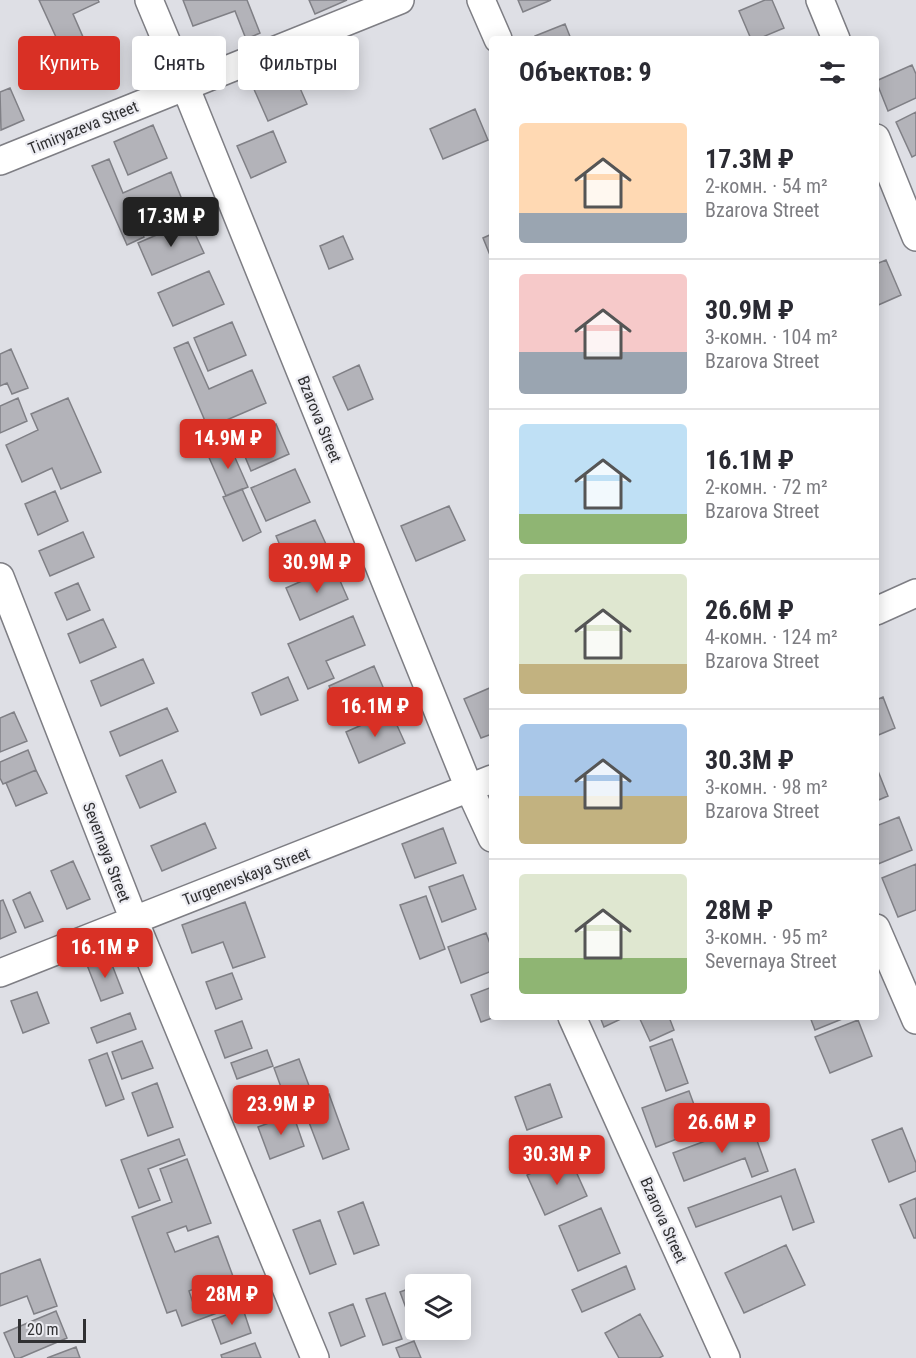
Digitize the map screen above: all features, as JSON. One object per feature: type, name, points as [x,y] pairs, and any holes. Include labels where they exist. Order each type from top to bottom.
[{"type":"street","name":"Bzarova Street","points":[[149,0],[164,36]]},
{"type":"street","name":"Timiryazeva Street","points":[[226,70],[400,0]]},
{"type":"street","points":[[481,0],[497,36]]},
{"type":"street","points":[[820,0],[835,36]]},
{"type":"street","name":"Timiryazeva Street","points":[[0,161],[175,90]]},
{"type":"street","name":"Bzarova Street","points":[[187,90],[481,783],[489,823]]},
{"type":"street","points":[[879,145],[916,237]]},
{"type":"street","name":"Severnaya Street","points":[[0,577],[134,920],[315,1358]]},
{"type":"street","points":[[879,610],[916,593]]},
{"type":"street","name":"Turgenevskaya Street","points":[[0,973],[481,783]]},
{"type":"street","points":[[879,935],[916,1020]]},
{"type":"street","name":"Bzarova Street","points":[[573,1020],[726,1358]]},
{"type":"building","points":[[39,0],[98,0],[99,2],[73,14],[83,36],[56,36]]},
{"type":"building","points":[[183,0],[247,0],[260,33],[245,36],[235,11],[193,26]]},
{"type":"building","points":[[309,0],[347,0],[315,14]]},
{"type":"building","points":[[518,0],[551,0],[523,12]]},
{"type":"building","points":[[765,0],[772,0],[784,28],[765,36],[750,36],[739,11]]},
{"type":"building","points":[[565,24],[570,36],[535,36]]},
{"type":"building","points":[[912,65],[916,74],[916,98],[888,111],[879,88],[879,80]]},
{"type":"building","points":[[10,88],[24,120],[1,130],[0,92]]},
{"type":"building","points":[[254,90],[301,90],[307,104],[268,121]]},
{"type":"building","points":[[475,109],[488,140],[443,159],[430,129]]},
{"type":"building","points":[[916,112],[916,155],[912,157],[896,122]]},
{"type":"building","points":[[153,125],[167,158],[128,175],[114,142]]},
{"type":"building","points":[[273,131],[286,162],[251,178],[237,146]]},
{"type":"building","points":[[109,159],[123,193],[171,172],[183,202],[138,222],[144,237],[127,245],[92,166]]},
{"type":"building","points":[[189,221],[204,253],[152,275],[138,243]]},
{"type":"building","points":[[489,235],[489,253],[483,238]]},
{"type":"building","points":[[343,236],[353,259],[329,269],[320,246]]},
{"type":"building","points":[[886,260],[901,295],[879,305],[879,263]]},
{"type":"building","points":[[209,271],[224,304],[173,326],[158,293]]},
{"type":"building","points":[[232,322],[246,355],[208,371],[194,338]]},
{"type":"building","points":[[188,342],[209,389],[252,370],[266,403],[208,428],[174,348]]},
{"type":"building","points":[[11,349],[28,388],[12,394],[7,383],[0,386],[0,354]]},
{"type":"building","points":[[359,365],[373,399],[348,410],[333,377]]},
{"type":"building","points":[[18,398],[27,421],[0,433],[0,406]]},
{"type":"building","points":[[68,398],[101,472],[61,489],[52,468],[22,482],[6,445],[38,430],[31,414]]},
{"type":"building","points":[[276,424],[289,454],[251,471],[238,440]]},
{"type":"building","points":[[229,444],[248,487],[226,496],[207,453]]},
{"type":"building","points":[[295,469],[310,502],[266,521],[251,488]]},
{"type":"building","points":[[242,489],[261,532],[243,541],[223,497]]},
{"type":"building","points":[[55,491],[68,521],[38,535],[25,504]]},
{"type":"building","points":[[449,506],[465,540],[416,561],[401,526]]},
{"type":"building","points":[[315,520],[330,553],[290,569],[276,536]]},
{"type":"building","points":[[83,532],[94,557],[50,576],[39,551]]},
{"type":"building","points":[[334,567],[348,599],[300,620],[286,588]]},
{"type":"building","points":[[78,583],[90,610],[67,620],[55,593]]},
{"type":"building","points":[[353,616],[365,645],[326,661],[334,678],[308,689],[288,644]]},
{"type":"building","points":[[103,619],[116,647],[80,663],[68,634]]},
{"type":"building","points":[[143,659],[154,683],[101,706],[91,681]]},
{"type":"building","points":[[374,666],[389,701],[344,720],[329,686]]},
{"type":"building","points":[[288,677],[298,700],[261,715],[252,693]]},
{"type":"building","points":[[489,688],[489,735],[481,738],[464,699]]},
{"type":"building","points":[[883,697],[895,728],[879,735],[879,699]]},
{"type":"building","points":[[167,708],[178,731],[120,756],[110,732]]},
{"type":"building","points":[[14,712],[27,741],[0,752],[0,718]]},
{"type":"building","points":[[391,712],[405,743],[359,763],[346,732]]},
{"type":"building","points":[[28,750],[36,770],[3,784],[0,778],[0,762]]},
{"type":"building","points":[[162,760],[176,792],[140,808],[126,776]]},
{"type":"building","points":[[36,770],[47,793],[16,806],[6,783]]},
{"type":"building","points":[[879,774],[888,796],[879,800]]},
{"type":"building","points":[[899,817],[912,850],[879,864],[879,825]]},
{"type":"building","points":[[205,823],[216,848],[162,871],[151,846]]},
{"type":"building","points":[[443,828],[456,863],[415,878],[402,844]]},
{"type":"building","points":[[73,861],[90,899],[67,909],[51,871]]},
{"type":"building","points":[[916,864],[916,910],[898,917],[882,878]]},
{"type":"building","points":[[463,875],[476,909],[442,922],[429,887]]},
{"type":"building","points":[[30,892],[43,921],[25,928],[13,900]]},
{"type":"building","points":[[426,896],[445,949],[420,959],[400,905]]},
{"type":"building","points":[[3,900],[16,932],[0,939],[0,901]]},
{"type":"building","points":[[245,902],[265,957],[233,968],[223,942],[192,953],[182,925]]},
{"type":"building","points":[[486,933],[489,941],[489,972],[461,983],[448,947]]},
{"type":"building","points":[[109,957],[123,993],[101,1001],[87,965]]},
{"type":"building","points":[[232,973],[242,999],[216,1009],[206,982]]},
{"type":"building","points":[[489,988],[489,1019],[481,1022],[471,995]]},
{"type":"building","points":[[37,992],[49,1023],[23,1033],[11,1001]]},
{"type":"building","points":[[130,1013],[136,1029],[97,1043],[91,1028]]},
{"type":"building","points":[[601,1020],[619,1020],[604,1027]]},
{"type":"building","points":[[640,1020],[670,1020],[674,1030],[650,1041]]},
{"type":"building","points":[[811,1020],[840,1020],[815,1030]]},
{"type":"building","points":[[858,1020],[872,1056],[830,1073],[815,1037]]},
{"type":"building","points":[[242,1021],[252,1048],[225,1058],[215,1031]]},
{"type":"building","points":[[672,1039],[688,1083],[666,1091],[650,1047]]},
{"type":"building","points":[[142,1041],[153,1068],[122,1079],[112,1052]]},
{"type":"building","points":[[267,1050],[273,1066],[237,1079],[231,1063]]},
{"type":"building","points":[[107,1053],[124,1099],[106,1106],[89,1060]]},
{"type":"building","points":[[299,1059],[314,1099],[289,1109],[274,1068]]},
{"type":"building","points":[[157,1083],[173,1127],[148,1136],[132,1093]]},
{"type":"building","points":[[550,1084],[562,1117],[527,1130],[515,1097]]},
{"type":"building","points":[[689,1091],[703,1129],[656,1147],[642,1108]]},
{"type":"building","points":[[329,1094],[349,1149],[323,1159],[302,1104]]},
{"type":"building","points":[[293,1114],[304,1146],[270,1159],[258,1127]]},
{"type":"building","points":[[751,1124],[768,1171],[752,1177],[745,1158],[684,1181],[673,1153]]},
{"type":"building","points":[[902,1128],[916,1163],[916,1171],[889,1182],[872,1140]]},
{"type":"building","points":[[179,1139],[185,1155],[148,1169],[160,1200],[139,1208],[121,1160]]},
{"type":"building","points":[[569,1156],[587,1196],[545,1215],[527,1175]]},
{"type":"building","points":[[187,1159],[211,1223],[188,1231],[186,1226],[167,1233],[175,1252],[218,1236],[234,1279],[210,1288],[209,1283],[189,1291],[193,1303],[238,1287],[244,1303],[182,1326],[176,1310],[167,1313],[132,1217],[172,1202],[160,1169]]},
{"type":"building","points":[[795,1169],[814,1222],[793,1230],[781,1196],[696,1227],[688,1208]]},
{"type":"building","points":[[916,1198],[916,1238],[914,1238],[900,1205]]},
{"type":"building","points":[[363,1202],[379,1245],[354,1254],[338,1212]]},
{"type":"building","points":[[601,1208],[620,1253],[578,1271],[559,1226]]},
{"type":"building","points":[[320,1220],[336,1264],[310,1274],[293,1230]]},
{"type":"building","points":[[786,1245],[805,1285],[744,1313],[725,1273]]},
{"type":"building","points":[[40,1259],[57,1306],[34,1314],[27,1296],[0,1306],[0,1274]]},
{"type":"building","points":[[626,1266],[635,1289],[582,1312],[572,1290]]},
{"type":"building","points":[[405,1290],[405,1305],[400,1292]]},
{"type":"building","points":[[385,1293],[402,1339],[383,1345],[366,1299]]},
{"type":"building","points":[[353,1304],[365,1336],[341,1346],[329,1313]]},
{"type":"building","points":[[243,1309],[251,1333],[221,1344],[212,1320]]},
{"type":"building","points":[[56,1311],[67,1338],[15,1358],[4,1333]]},
{"type":"building","points":[[640,1314],[663,1356],[659,1358],[619,1358],[605,1333]]},
{"type":"building","points":[[414,1341],[421,1358],[400,1358],[396,1348]]},
{"type":"building","points":[[255,1343],[261,1358],[222,1358],[221,1355]]},
{"type":"building","points":[[76,1347],[80,1358],[47,1358]]}]
